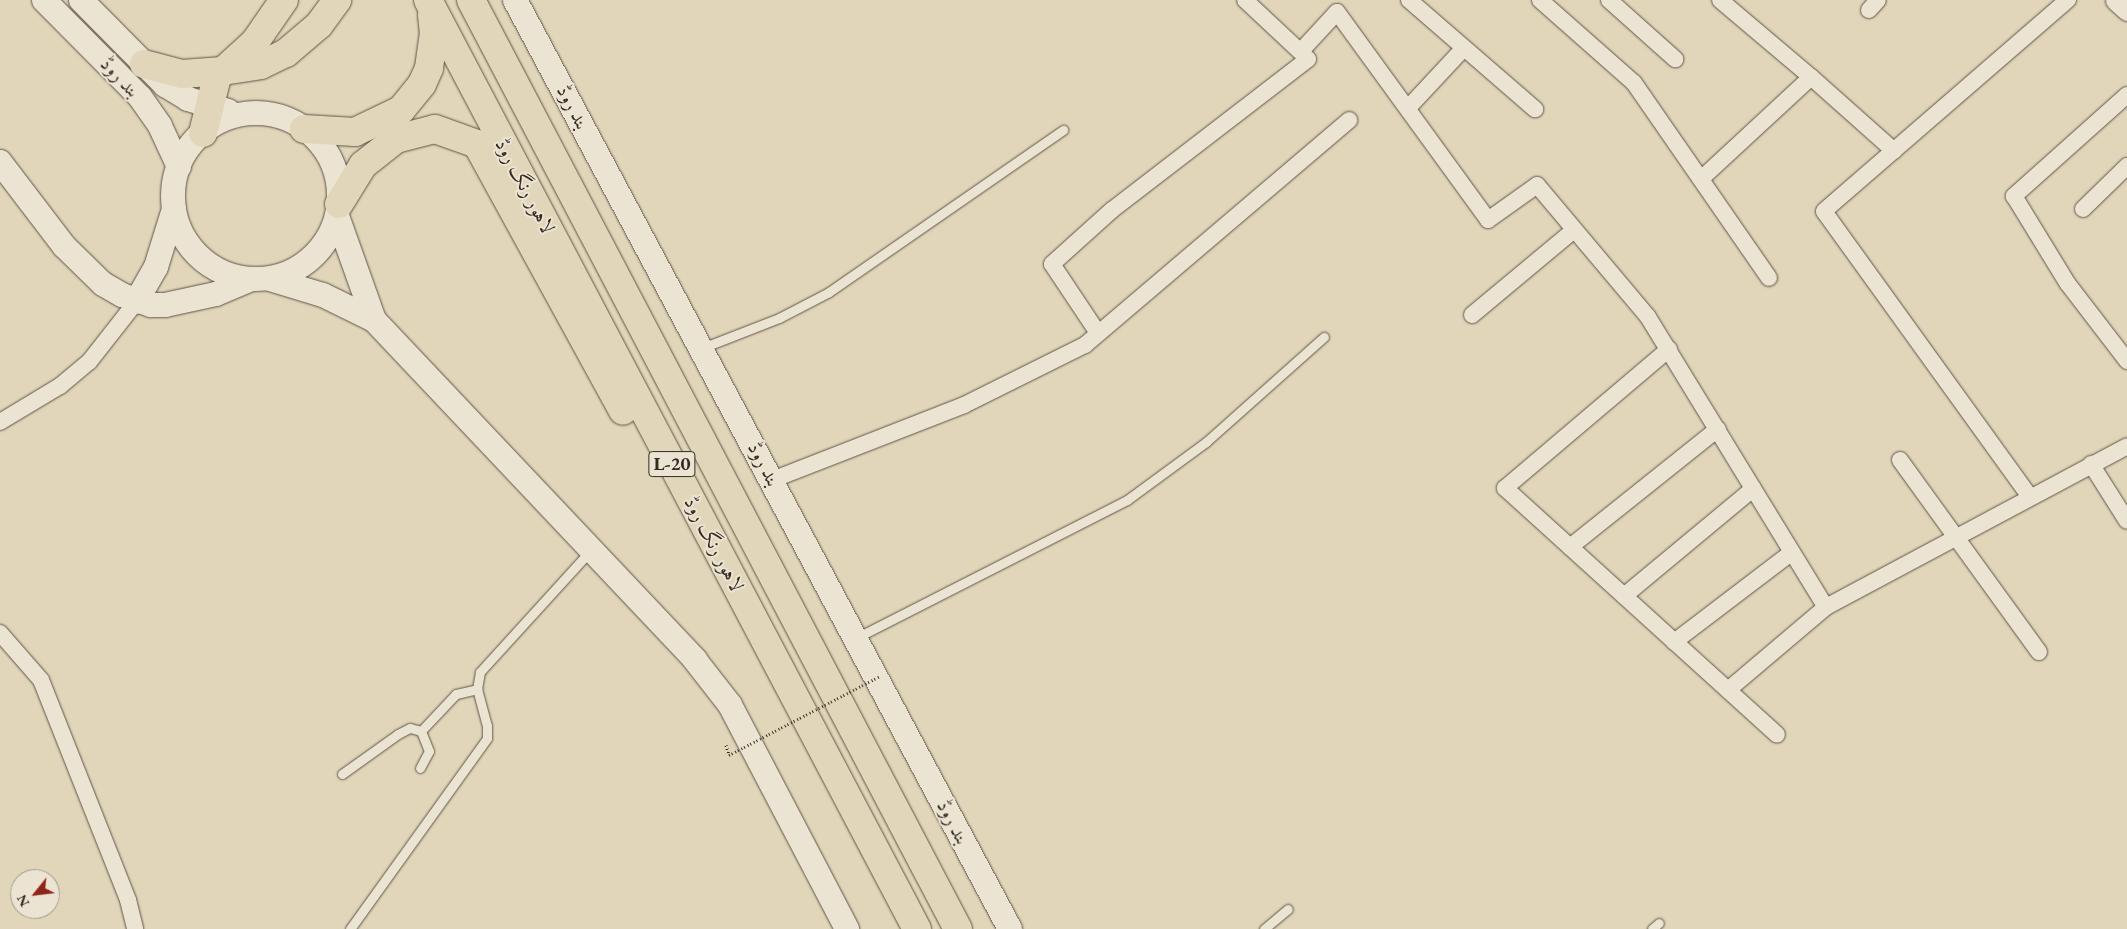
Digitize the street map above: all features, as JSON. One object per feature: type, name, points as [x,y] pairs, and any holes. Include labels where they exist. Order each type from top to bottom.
[{"type":"highway","points":[[203,133],[214,81],[255,42],[284,0]]},
{"type":"highway","points":[[144,64],[182,74],[223,71],[261,65],[286,53],[319,25],[337,0]]},
{"type":"highway","points":[[304,128],[355,132],[401,110],[422,84],[431,60],[434,34],[428,0]]},
{"type":"highway","name":"لاہور رنگ روڈ","points":[[428,0],[917,929]]},
{"type":"highway","name":"لاہور رنگ روڈ","points":[[471,0],[958,929]]},
{"type":"highway","points":[[338,210],[363,165],[396,139],[435,129],[476,144],[675,507],[749,610]]},
{"type":"main road","name":"بند روڈ","points":[[44,0],[140,97],[160,126],[179,167]]},
{"type":"main road","name":"بند روڈ","points":[[81,0],[144,64],[176,93],[209,106],[242,115]]},
{"type":"main road","name":"بند روڈ","points":[[515,0],[1010,929]]},
{"type":"main road","points":[[136,302],[156,267],[174,209],[179,167],[203,133],[242,115],[274,116],[304,128],[331,162],[338,210],[374,320]]},
{"type":"main road","points":[[0,162],[64,246],[104,284],[136,302],[151,305],[186,302],[293,271],[313,258],[328,238],[338,210]]},
{"type":"main road","points":[[174,209],[181,230],[204,260],[229,275],[260,279],[323,295],[374,320],[695,660],[730,705],[847,929]]},
{"type":"street","points":[[1098,333],[1052,264],[1112,210],[1308,59],[1245,0]]},
{"type":"street","points":[[1408,0],[1535,109]]},
{"type":"street","points":[[1540,0],[1634,83],[1769,278]]},
{"type":"street","points":[[1609,0],[1675,59]]},
{"type":"street","points":[[1720,0],[1894,151]]},
{"type":"street","points":[[2030,497],[1824,212],[2068,0]]},
{"type":"street","points":[[2116,0],[2127,10]]},
{"type":"street","points":[[1301,51],[1337,12],[1488,220],[1537,185],[1574,230],[1603,260],[1669,349],[1826,607]]},
{"type":"street","points":[[1408,108],[1464,48]]},
{"type":"street","points":[[1701,179],[1811,77]]},
{"type":"street","points":[[2127,95],[2014,196],[2068,284],[2127,360]]},
{"type":"street","points":[[772,480],[964,405],[1052,363],[1098,333],[1349,120]]},
{"type":"street","points":[[2083,210],[2127,166]]},
{"type":"street","points":[[1472,315],[1574,230]]},
{"type":"street","points":[[0,422],[60,386],[89,362],[136,302]]},
{"type":"street","points":[[1669,349],[1505,488],[1777,735]]},
{"type":"street","points":[[1570,547],[1718,429]]},
{"type":"street","points":[[1728,690],[1826,607],[2127,446]]},
{"type":"street","points":[[1900,460],[2039,652]]},
{"type":"street","points":[[2091,464],[2127,521]]},
{"type":"street","points":[[1624,596],[1753,489]]},
{"type":"street","points":[[1674,642],[1792,552]]},
{"type":"street","points":[[0,633],[41,680],[128,900],[135,929]]},
{"type":"lane","points":[[702,348],[779,318],[829,292],[1064,130]]},
{"type":"lane","points":[[856,638],[1127,500],[1206,442],[1324,337]]},
{"type":"lane","points":[[363,929],[353,926],[487,738],[488,726],[477,689],[480,672],[591,550]]},
{"type":"lane","points":[[421,732],[452,697],[477,689]]},
{"type":"lane","points":[[342,774],[398,734],[410,728],[421,732],[429,751],[420,768]]},
{"type":"lane","points":[[1264,929],[1288,909]]},
{"type":"path","points":[[729,755],[880,676]]}]
